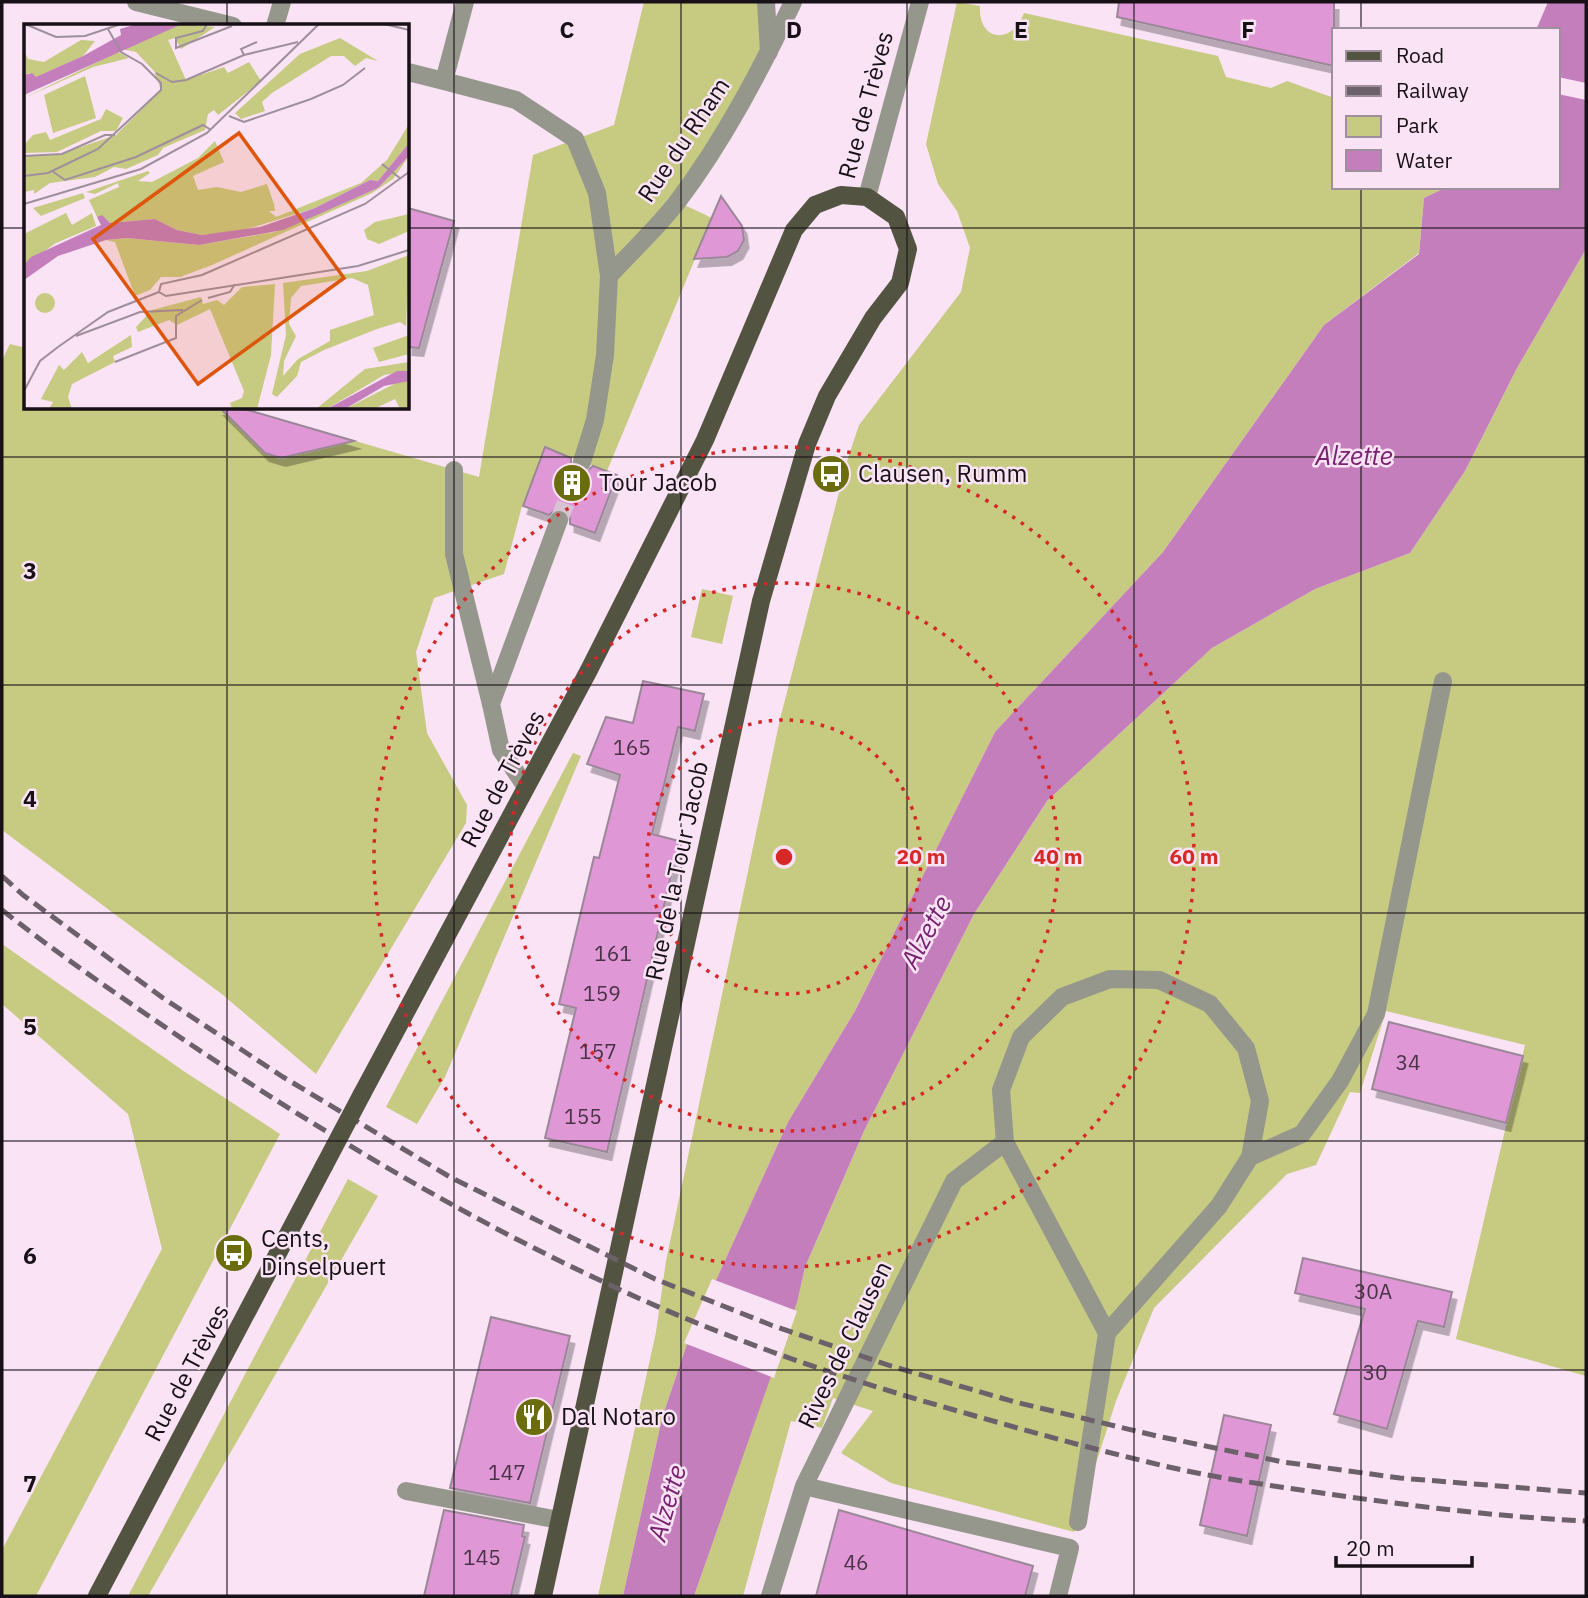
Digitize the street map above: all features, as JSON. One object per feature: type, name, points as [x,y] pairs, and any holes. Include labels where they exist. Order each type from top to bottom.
[{"type":"main road","name":"Rue de Trèves","points":[[97,1596],[589,670],[705,440],[793,230],[816,205],[841,195],[867,197]]},
{"type":"main road","name":"Rue de la Tour Jacob","points":[[543,1596],[761,601],[807,444],[822,408],[853,349],[900,283],[908,249],[896,217],[867,197]]},
{"type":"street","points":[[136,2],[225,24]]},
{"type":"street","points":[[276,24],[282,2]]},
{"type":"street","points":[[444,81],[465,2]]},
{"type":"street","points":[[766,2],[769,52]]},
{"type":"street","name":"Rue du Rham","points":[[609,276],[677,202],[720,139],[769,52],[793,2]]},
{"type":"street","name":"Rue de Trèves","points":[[867,197],[920,2]]},
{"type":"street","points":[[410,72],[516,100],[575,139],[597,193],[609,276],[605,355],[595,421],[582,462]]},
{"type":"street","points":[[454,470],[454,554],[501,750],[526,787]]},
{"type":"street","points":[[491,704],[559,520]]},
{"type":"street","points":[[1250,1157],[1301,1134],[1340,1081],[1376,1014],[1443,681]]},
{"type":"street","points":[[1078,1522],[1107,1332],[1219,1206],[1250,1157],[1260,1101],[1246,1048],[1210,1004],[1159,980],[1110,979],[1062,997],[1021,1037],[1002,1090],[1005,1142],[1107,1332]]},
{"type":"street","name":"Rives de Clausen","points":[[770,1596],[804,1486],[954,1181],[1005,1142]]},
{"type":"street","points":[[804,1486],[1070,1548],[1058,1596]]},
{"type":"street","points":[[406,1491],[559,1520]]},
{"type":"green space","points":[[644,2],[766,2],[769,52],[678,202],[712,218],[607,471],[545,448],[522,506],[504,574],[434,598],[416,652],[427,733],[467,805],[466,823],[316,1074],[223,995],[2,830],[2,360],[10,344],[24,348],[24,410],[249,410],[253,411],[250,427],[307,445],[314,429],[479,477],[533,155],[614,125]]},
{"type":"green space","points":[[957,2],[980,6],[984,27],[997,35],[1012,30],[1024,13],[1218,56],[1226,77],[1271,88],[1287,81],[1332,97],[1332,189],[1443,189],[1424,198],[1419,253],[1324,325],[1163,552],[995,732],[855,1011],[788,1122],[687,1344],[662,1418],[623,1596],[598,1596],[656,1332],[666,1261],[780,719],[848,458],[859,425],[961,292],[970,248],[957,211],[938,184],[926,144]]},
{"type":"green space","points":[[1586,249],[1586,1376],[1456,1339],[1525,1045],[1386,1011],[1360,1093],[1350,1092],[1316,1165],[1287,1174],[1154,1308],[1116,1401],[1074,1532],[891,1483],[841,1453],[873,1411],[833,1398],[822,1428],[791,1421],[743,1596],[694,1596],[796,1302],[805,1267],[864,1131],[974,914],[1047,801],[1212,648],[1315,589],[1410,553],[1465,471],[1517,368]]},
{"type":"green space","points":[[702,589],[733,596],[722,644],[691,637]]},
{"type":"green space","points":[[573,753],[581,756],[445,1077],[417,1124],[386,1107]]},
{"type":"green space","points":[[2,944],[185,1072],[280,1134],[36,1596],[2,1596],[2,1550],[162,1249],[128,1114],[2,1004]]},
{"type":"green space","points":[[348,1179],[378,1196],[148,1596],[128,1596]]},
{"type":"water","name":"Alzette","points":[[1548,2],[1586,2],[1586,249],[1517,368],[1465,471],[1410,553],[1315,589],[1212,648],[1047,801],[974,914],[864,1131],[805,1267],[797,1302],[694,1596],[623,1596],[662,1418],[687,1344],[788,1122],[855,1011],[995,732],[1163,552],[1324,325],[1419,254],[1424,198],[1443,189],[1560,189],[1560,28],[1537,28]]},
{"type":"pier","points":[[1560,77],[1586,83],[1586,100],[1560,94]]},
{"type":"pier","points":[[712,1279],[797,1311],[774,1378],[684,1343]]},
{"type":"building","points":[[1119,2],[1334,2],[1332,66],[1117,17]]},
{"type":"building","points":[[721,196],[742,226],[744,240],[738,251],[727,257],[694,259]]},
{"type":"building","points":[[410,209],[454,221],[419,348],[410,347]]},
{"type":"building","points":[[222,410],[248,410],[354,441],[281,458],[265,453]]},
{"type":"building","name":"Tour Jacob","points":[[545,447],[571,458],[571,465],[578,473],[585,473],[593,466],[617,475],[595,533],[570,524],[570,517],[564,510],[556,509],[549,515],[523,506]]},
{"type":"building","points":[[643,681],[704,694],[695,731],[678,727],[652,834],[679,841],[607,1152],[545,1138],[576,1008],[559,1004],[594,857],[599,858],[620,775],[587,764],[606,717],[633,723]]},
{"type":"building","points":[[1389,1022],[1523,1056],[1506,1123],[1372,1089]]},
{"type":"building","points":[[1303,1258],[1452,1292],[1444,1327],[1418,1321],[1387,1429],[1334,1414],[1365,1309],[1295,1293]]},
{"type":"building","points":[[491,1317],[570,1336],[530,1503],[450,1488]]},
{"type":"building","points":[[1224,1415],[1271,1425],[1247,1536],[1200,1525]]},
{"type":"building","points":[[444,1510],[524,1525],[522,1536],[525,1537],[511,1596],[424,1596]]},
{"type":"building","points":[[839,1510],[1033,1566],[1025,1596],[816,1596]]},
{"type":"tunnel","points":[[559,520],[582,462]]},
{"type":"railway","points":[[2,876],[23,895],[163,998],[283,1077],[450,1177],[655,1279],[771,1325],[891,1366],[1015,1402],[1157,1436],[1283,1462],[1400,1478],[1586,1493]]},
{"type":"railway","points":[[2,910],[72,963],[193,1046],[413,1183],[586,1274],[725,1334],[848,1378],[930,1403],[1060,1440],[1170,1467],[1260,1484],[1392,1503],[1586,1521]]},
{"type":"place","name":"Clausen, Rumm","points":[[831,474]]},
{"type":"place","name":"Tour Jacob","points":[[572,483]]},
{"type":"place","name":"Cents, Dinselpuert","points":[[234,1253]]},
{"type":"place","name":"Dal Notaro","points":[[534,1417]]}]
